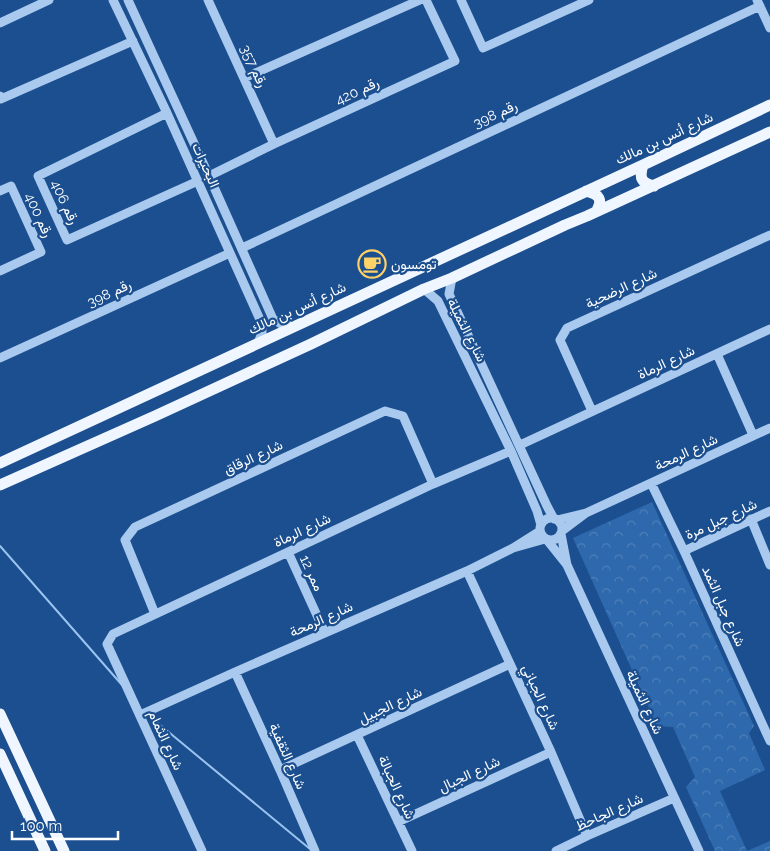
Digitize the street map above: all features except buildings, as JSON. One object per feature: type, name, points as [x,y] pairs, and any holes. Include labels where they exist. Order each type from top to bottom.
[{"type":"main road","name":"شارع أنس بن مالك","points":[[0,463],[258,342],[643,166],[770,105]]},
{"type":"main road","points":[[0,485],[172,408],[424,289],[452,278],[770,132]]},
{"type":"main road","points":[[643,166],[641,177],[647,184],[654,186]]},
{"type":"main road","points":[[586,191],[593,192],[599,198],[600,206],[596,212]]},
{"type":"main road","points":[[0,714],[64,851]]},
{"type":"main road","points":[[0,754],[44,851]]},
{"type":"street","points":[[0,23],[49,0]]},
{"type":"street","name":"البحيرات","points":[[113,0],[167,113],[255,307],[262,324],[262,333],[258,342]]},
{"type":"street","name":"البحيرات","points":[[128,0],[273,319],[281,324],[296,326]]},
{"type":"street","points":[[209,2],[219,0]]},
{"type":"street","points":[[244,78],[420,0]]},
{"type":"street","name":"رقم 420","points":[[209,176],[455,61],[426,0]]},
{"type":"street","points":[[461,0],[483,48],[589,0]]},
{"type":"street","name":"رقم 357","points":[[209,2],[274,144]]},
{"type":"street","points":[[759,3],[770,28]]},
{"type":"street","name":"رقم 398","points":[[242,248],[759,3]]},
{"type":"street","points":[[0,96],[1,99],[133,41]]},
{"type":"street","name":"رقم 406","points":[[167,113],[38,176],[67,240],[198,181]]},
{"type":"street","name":"رقم 400","points":[[0,192],[11,186],[41,252],[0,271]]},
{"type":"street","name":"شارع الرضحية","points":[[592,411],[560,340],[567,328],[770,235]]},
{"type":"street","name":"رقم 398","points":[[0,358],[230,253]]},
{"type":"street","name":"شارع الثميلة","points":[[452,278],[449,294],[547,506],[556,519]]},
{"type":"street","name":"شارع الثميلة","points":[[424,289],[438,301],[511,451],[537,510],[543,534]]},
{"type":"street","points":[[255,307],[258,311],[262,312],[265,311],[266,304]]},
{"type":"street","name":"شارع الرماة","points":[[520,445],[770,329]]},
{"type":"street","points":[[717,354],[753,436]]},
{"type":"street","name":"شارع الرقاق","points":[[155,614],[125,540],[135,527],[385,411],[403,416],[433,484]]},
{"type":"street","name":"شارع الرمحة","points":[[586,513],[770,428]]},
{"type":"street","name":"شارع الرماة","points":[[110,640],[113,634],[155,614],[433,484],[511,451]]},
{"type":"street","name":"شارع جبل الثمد","points":[[651,483],[770,741]]},
{"type":"street","name":"شارع جبل مرة","points":[[684,551],[770,511]]},
{"type":"street","points":[[567,565],[543,534],[543,521],[586,513]]},
{"type":"street","points":[[543,534],[554,540],[586,513]]},
{"type":"street","points":[[556,519],[562,526],[561,533],[567,565]]},
{"type":"street","points":[[751,519],[770,565]]},
{"type":"street","name":"شارع الرمحة","points":[[140,715],[467,571],[543,534]]},
{"type":"street","name":"ممر 12","points":[[288,552],[325,633]]},
{"type":"street","name":"شارع الثميلة","points":[[567,565],[699,851]]},
{"type":"street","name":"شارع الجباني","points":[[467,571],[552,752],[587,836]]},
{"type":"street","name":"شارع الثمام","points":[[110,640],[107,644],[202,851]]},
{"type":"street","name":"شارع الجبيل","points":[[280,770],[510,664]]},
{"type":"street","name":"شارع الثقفية","points":[[235,672],[280,770],[314,851]]},
{"type":"street","name":"شارع الجبالة","points":[[357,735],[412,851]]},
{"type":"street","name":"شارع الجبال","points":[[398,822],[552,752]]},
{"type":"street","name":"شارع الجاحظ","points":[[556,851],[674,798]]},
{"type":"green space","points":[[652,502],[754,726],[749,733],[765,770],[720,791],[747,851],[715,851],[686,787],[695,777],[673,727],[657,726],[573,538]]},
{"type":"green space","points":[[770,841],[770,851],[747,851]]},
{"type":"waterway","points":[[0,546],[122,685]]},
{"type":"waterway","points":[[148,715],[310,849]]},
{"type":"place","name":"تومسون","points":[[372,264]]}]
